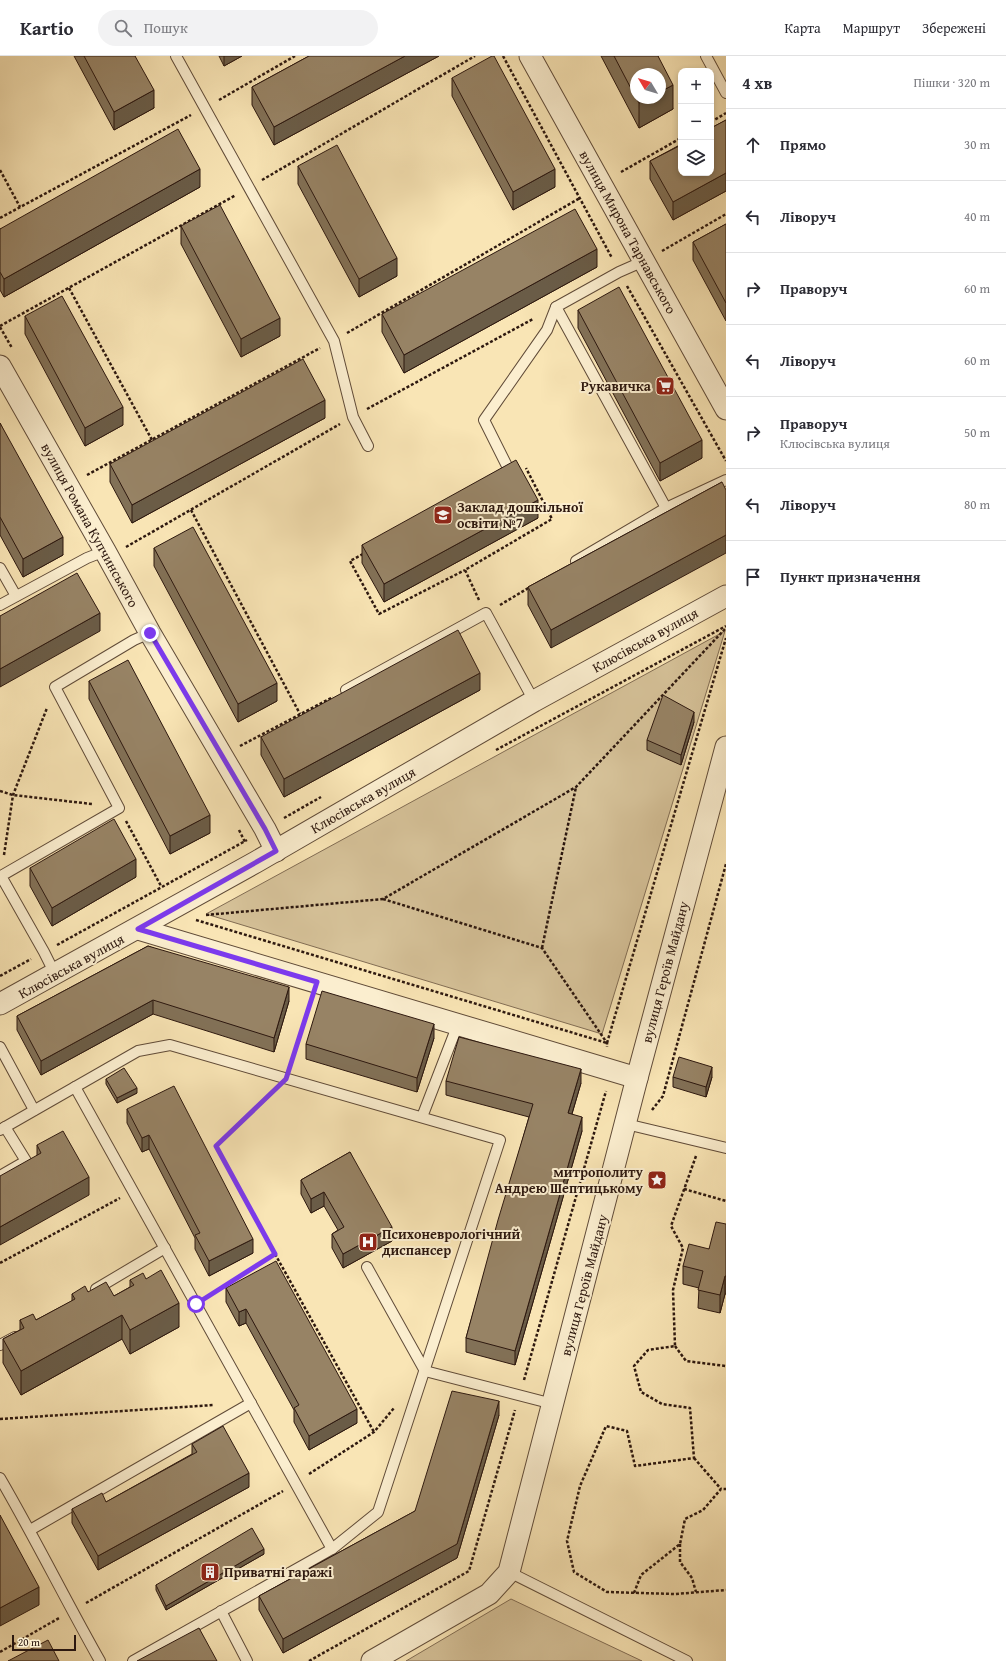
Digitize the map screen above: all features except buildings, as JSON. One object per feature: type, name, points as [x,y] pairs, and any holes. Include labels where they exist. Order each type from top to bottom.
[{"type":"street","name":"вулиця Мирона Тарнавського","points":[[530,56],[726,409]]},
{"type":"street","name":"вулиця Романа Купчинського","points":[[0,366],[150,633],[265,829],[276,851]]},
{"type":"street","name":"Клюсівська вулиця","points":[[0,1004],[138,929],[276,851],[534,701],[726,596]]},
{"type":"street","name":"вулиця Героїв Майдану","points":[[372,1661],[489,1594],[509,1572],[637,1078],[726,747]]},
{"type":"street","points":[[138,929],[637,1078]]},
{"type":"lane","points":[[176,56],[334,341],[353,417],[368,446]]},
{"type":"lane","points":[[706,56],[726,93]]},
{"type":"lane","points":[[510,472],[484,420],[547,330],[556,307],[619,272],[644,261]]},
{"type":"lane","points":[[556,307],[666,508]]},
{"type":"lane","points":[[576,561],[666,508],[726,480]]},
{"type":"lane","points":[[0,606],[87,558],[105,551]]},
{"type":"lane","points":[[0,568],[16,596]]},
{"type":"lane","points":[[346,690],[486,613],[534,701]]},
{"type":"lane","points":[[55,974],[1,876],[119,808],[55,688],[134,640],[150,633]]},
{"type":"lane","points":[[422,1117],[458,1024]]},
{"type":"lane","points":[[0,1176],[26,1161],[3,1128],[138,1051],[170,1045],[500,1140],[378,1512],[332,1549],[133,1661]]},
{"type":"lane","points":[[0,1047],[34,1110]]},
{"type":"lane","points":[[75,1087],[332,1549]]},
{"type":"lane","points":[[626,1124],[701,1142],[725,1146]]},
{"type":"lane","points":[[89,1293],[165,1248]]},
{"type":"lane","points":[[368,1267],[425,1371],[552,1404]]},
{"type":"lane","points":[[0,1345],[21,1333]]},
{"type":"lane","points":[[30,1530],[250,1403]]},
{"type":"lane","points":[[0,1478],[30,1530],[100,1661]]},
{"type":"lane","points":[[509,1572],[687,1661]]},
{"type":"lane","points":[[221,1611],[248,1661]]},
{"type":"path","points":[[0,218],[204,108],[295,56]]},
{"type":"path","points":[[714,120],[726,113]]},
{"type":"path","points":[[621,172],[678,140]]},
{"type":"path","points":[[0,170],[20,207]]},
{"type":"path","points":[[644,261],[726,214]]},
{"type":"path","points":[[69,288],[152,440]]},
{"type":"path","points":[[364,553],[350,561],[379,614],[465,570],[552,519],[524,464],[510,472]]},
{"type":"path","points":[[191,510],[300,714]]},
{"type":"path","points":[[465,570],[486,613],[531,587]]},
{"type":"path","points":[[383,899],[576,787],[726,628]]},
{"type":"path","points":[[606,1043],[726,638]]},
{"type":"path","points":[[1,876],[13,795],[55,688]]},
{"type":"path","points":[[240,746],[346,690]]},
{"type":"path","points":[[542,948],[576,787]]},
{"type":"path","points":[[204,916],[383,899],[542,948],[606,1043]]},
{"type":"path","points":[[196,919],[606,1043]]},
{"type":"path","points":[[317,982],[286,1079],[216,1146],[374,1432]]},
{"type":"path","points":[[701,1142],[671,1226],[683,1248],[673,1290],[675,1346],[686,1361],[726,1366]]},
{"type":"path","points":[[684,1189],[726,1201]]},
{"type":"path","points":[[0,1263],[133,1192]]},
{"type":"path","points":[[196,1304],[275,1254]]},
{"type":"path","points":[[675,1346],[648,1350],[634,1366],[641,1392],[662,1404],[690,1408],[694,1458],[721,1489],[726,1489]]},
{"type":"path","points":[[0,1652],[295,1484],[374,1432],[399,1402]]},
{"type":"path","points":[[0,1419],[250,1403]]},
{"type":"path","points":[[694,1458],[635,1466],[627,1431],[606,1426],[580,1486],[567,1541],[574,1572],[607,1592],[675,1594],[726,1590]]},
{"type":"path","points":[[696,1592],[692,1578],[680,1562],[680,1544],[685,1519],[703,1510],[721,1489]]},
{"type":"path","points":[[634,1593],[641,1575],[680,1544]]},
{"type":"shaded area","points":[[725,631],[602,1034],[206,914]]},
{"type":"shaded area","points":[[511,1599],[642,1661],[406,1661]]},
{"type":"place","name":"Рукавичка","points":[[665,386]]},
{"type":"place","name":"Заклад дошкільної освіти №7","points":[[443,515]]},
{"type":"place","name":"митрополиту Андрею Шептицькому","points":[[657,1180]]},
{"type":"place","name":"Психоневрологічний диспансер","points":[[368,1242]]},
{"type":"place","name":"Приватні гаражі","points":[[210,1572]]},
{"type":"route","points":[[150,633],[265,829],[276,851],[138,929],[317,982],[286,1079],[216,1146],[275,1254],[196,1304]]}]
